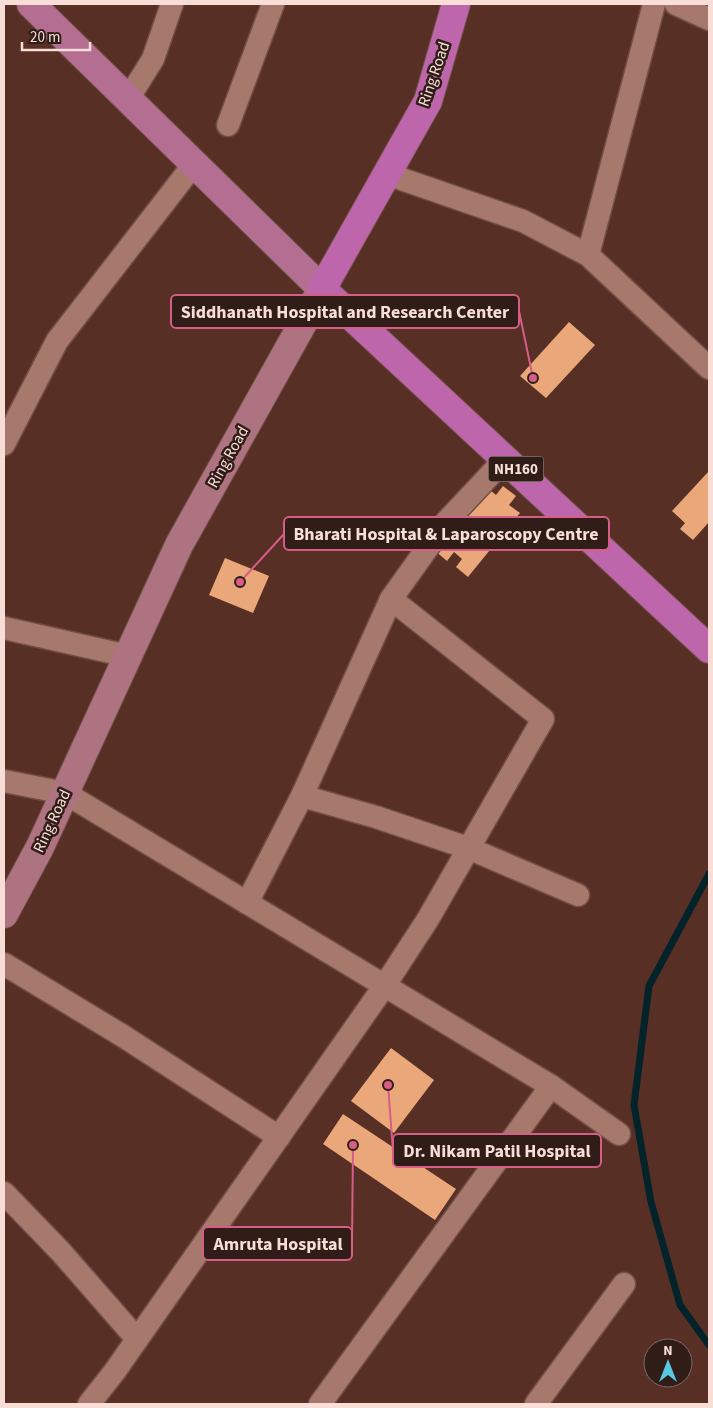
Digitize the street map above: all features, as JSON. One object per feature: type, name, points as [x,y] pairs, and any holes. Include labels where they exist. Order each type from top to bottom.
[{"type":"highway","name":"Ring Road","points":[[322,289],[428,100],[456,4]]},
{"type":"highway","name":"NH160","points":[[322,289],[709,649]]},
{"type":"main road","points":[[32,4],[322,289]]},
{"type":"main road","name":"Ring Road","points":[[4,914],[40,847],[179,545],[322,289]]},
{"type":"street","points":[[128,99],[152,59],[172,4]]},
{"type":"street","points":[[228,125],[273,4]]},
{"type":"street","points":[[588,255],[654,4]]},
{"type":"street","points":[[676,4],[709,19]]},
{"type":"street","points":[[6,433],[57,341],[194,164]]},
{"type":"street","points":[[387,174],[522,221],[588,255],[709,368]]},
{"type":"street","points":[[247,903],[302,796],[391,599],[446,522],[505,459]]},
{"type":"street","points":[[88,1404],[137,1340],[385,985],[428,920],[543,719],[391,599]]},
{"type":"street","points":[[4,628],[128,656]]},
{"type":"street","points":[[4,781],[65,793],[551,1086],[618,1134]]},
{"type":"street","points":[[302,796],[376,816],[468,848],[578,895]]},
{"type":"street","points":[[4,964],[123,1036],[279,1137]]},
{"type":"street","points":[[320,1404],[551,1086]]},
{"type":"street","points":[[4,1193],[61,1252],[137,1340]]},
{"type":"street","points":[[536,1404],[624,1284]]},
{"type":"building","points":[[569,322],[595,345],[546,398],[520,376]]},
{"type":"building","points":[[709,471],[709,522],[693,540],[680,529],[685,523],[672,511]]},
{"type":"building","points":[[485,486],[496,495],[503,486],[516,496],[509,505],[520,513],[468,577],[456,567],[462,559],[454,552],[447,561],[434,550]]},
{"type":"building","points":[[225,558],[269,576],[253,613],[209,595]]},
{"type":"building","points":[[391,1048],[434,1080],[394,1133],[351,1101]]},
{"type":"building","points":[[343,1114],[456,1189],[435,1220],[323,1144]]},
{"type":"waterway","points":[[709,874],[649,986],[634,1105],[651,1202],[680,1305],[709,1345]]},
{"type":"place","name":"Siddhanath Hospital and Research Center","points":[[533,378]]},
{"type":"place","name":"Bharati Hospital & Laparoscopy Centre","points":[[240,582]]},
{"type":"place","name":"Dr. Nikam Patil Hospital","points":[[388,1085]]},
{"type":"place","name":"Amruta Hospital","points":[[353,1145]]}]
